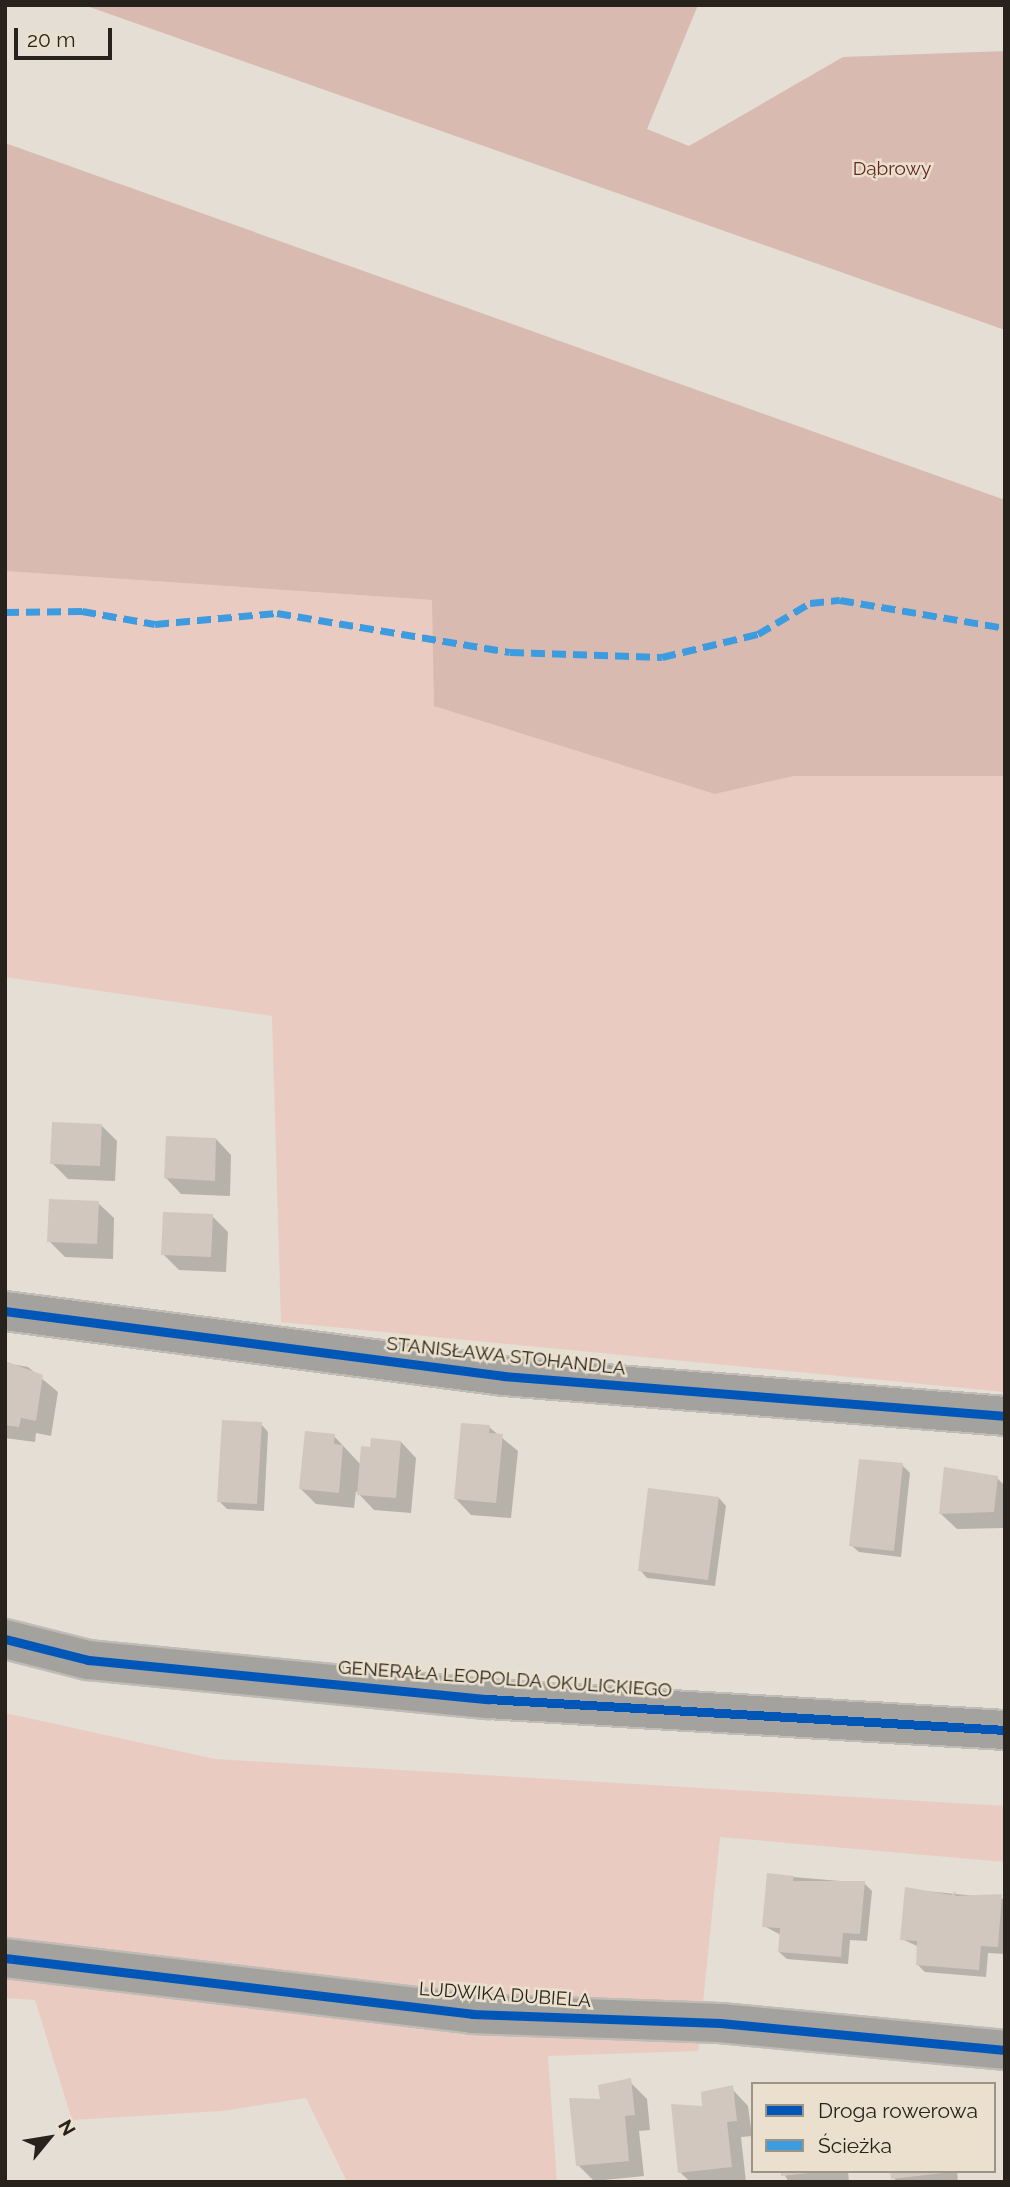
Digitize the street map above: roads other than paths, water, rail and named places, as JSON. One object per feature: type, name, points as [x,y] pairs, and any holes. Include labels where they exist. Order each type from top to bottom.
[{"type":"street","name":"STANISŁAWA STOHANDLA","points":[[5,1311],[503,1376],[1005,1416]]},
{"type":"street","name":"GENERAŁA LEOPOLDA OKULICKIEGO","points":[[5,1639],[88,1660],[488,1699],[1005,1730]]},
{"type":"street","name":"LUDWIKA DUBIELA","points":[[5,1958],[472,2014],[720,2023],[1005,2050]]},
{"type":"park label","name":"Dąbrowy","points":[[892,169]]}]
